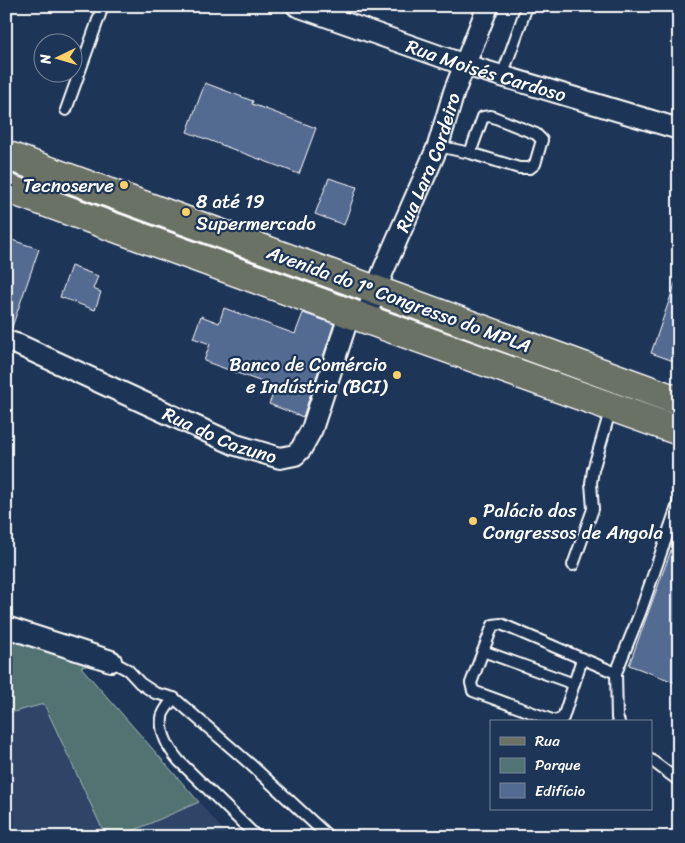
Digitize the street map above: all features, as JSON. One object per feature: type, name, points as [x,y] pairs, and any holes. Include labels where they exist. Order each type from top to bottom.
[{"type":"main road","name":"Avenida do 1º Congresso do MPLA","points":[[6,155],[47,166],[375,290],[679,401]]},
{"type":"main road","name":"Avenida do 1º Congresso do MPLA","points":[[6,188],[679,432]]},
{"type":"street","name":"Rua Moisés Cardoso","points":[[296,6],[465,65],[679,129]]},
{"type":"street","name":"Rua Lara Cordeiro","points":[[357,315],[375,290],[438,146],[454,92],[488,6]]},
{"type":"street","name":"Rua do Cazuno","points":[[6,342],[19,345],[236,445],[269,456],[286,458],[295,455],[301,449],[312,430],[357,315]]},
{"type":"street","points":[[6,627],[111,661]]},
{"type":"lane","points":[[66,110],[103,6]]},
{"type":"lane","points":[[502,76],[526,6]]},
{"type":"lane","points":[[438,146],[470,153],[519,168],[530,168],[535,164],[542,140],[536,134],[487,116],[483,117],[470,153]]},
{"type":"lane","points":[[573,566],[592,509],[591,482],[593,470],[611,408]]},
{"type":"lane","points":[[618,720],[616,674],[640,613],[679,500]]},
{"type":"lane","points":[[552,720],[473,691],[471,683],[493,625],[501,624],[616,674]]},
{"type":"lane","points":[[483,651],[574,684]]},
{"type":"lane","points":[[558,720],[563,718],[582,659]]},
{"type":"lane","points":[[111,661],[128,670],[140,683],[155,693],[174,698],[250,764],[329,837]]},
{"type":"lane","points":[[174,698],[162,716],[163,732],[168,748],[257,837]]},
{"type":"lane","points":[[652,761],[679,781]]},
{"type":"shaded area","points":[[43,704],[106,837],[6,837],[6,714]]},
{"type":"shaded area","points":[[199,802],[229,837],[119,837]]},
{"type":"green space","points":[[6,627],[111,661],[81,667],[199,802],[119,837],[106,837],[44,704],[6,714]]},
{"type":"building","points":[[205,83],[253,101],[252,104],[316,128],[299,174],[187,132]]},
{"type":"building","points":[[329,178],[357,187],[344,225],[315,214]]},
{"type":"building","points":[[6,238],[39,249],[11,330],[6,329]]},
{"type":"building","points":[[71,266],[98,276],[93,289],[101,292],[95,310],[60,297]]},
{"type":"building","points":[[676,281],[679,281],[679,363],[651,353]]},
{"type":"building","points":[[224,308],[295,334],[303,313],[334,324],[303,417],[269,404],[276,387],[204,361],[210,344],[193,338],[201,316],[219,323]]},
{"type":"building","points":[[677,534],[679,534],[679,684],[629,665]]},
{"type":"place","name":"Tecnoserve","points":[[124,185]]},
{"type":"place","name":"8 até 19 Supermercado","points":[[186,212]]},
{"type":"place","name":"Banco de Comércio e Indústria (BCI)","points":[[397,375]]},
{"type":"place","name":"Palácio dos Congressos de Angola","points":[[473,521]]}]
